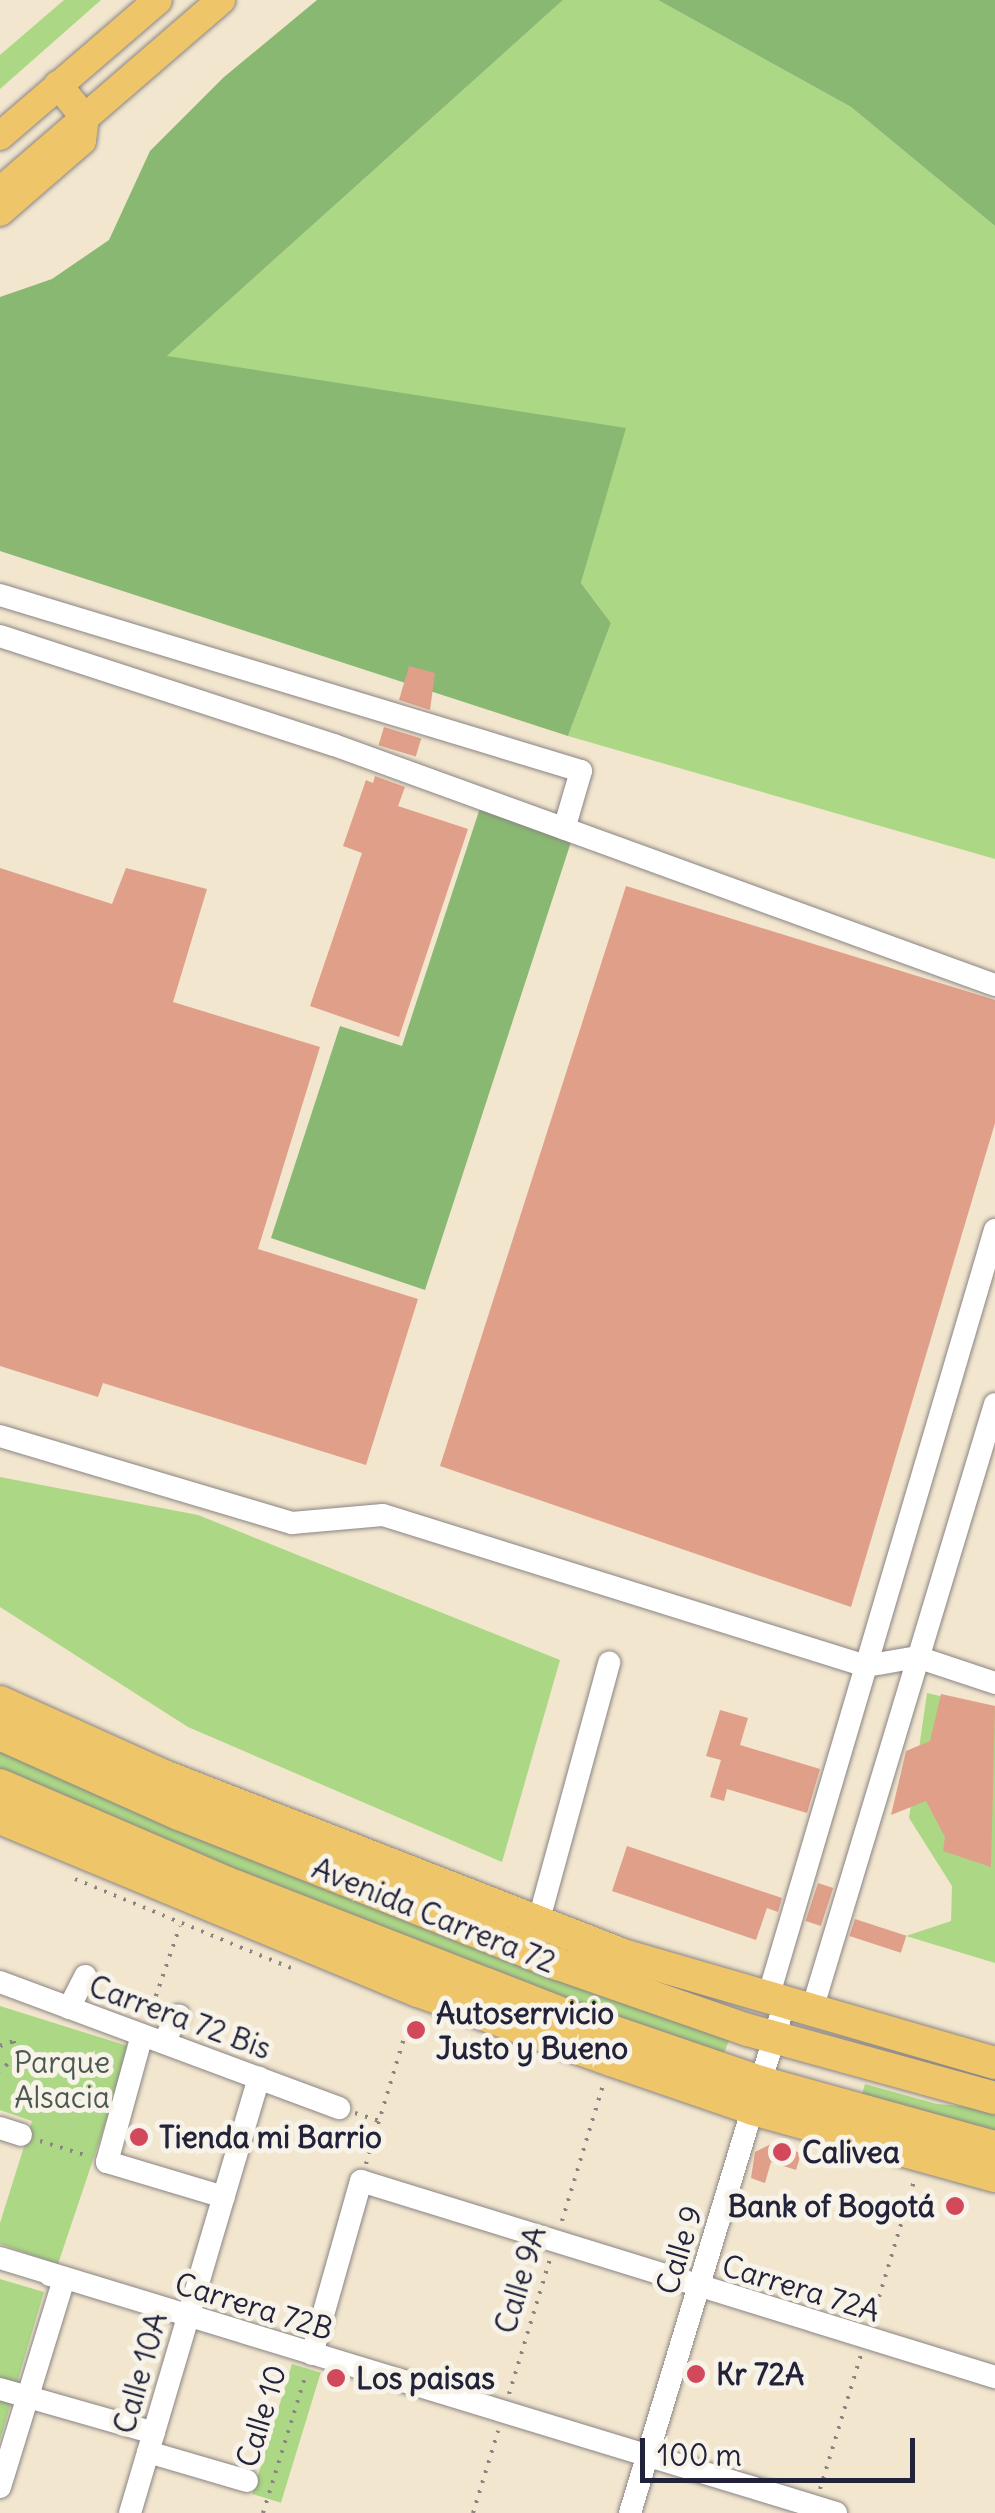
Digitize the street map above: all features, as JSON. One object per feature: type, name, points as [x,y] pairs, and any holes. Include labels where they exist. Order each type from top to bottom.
[{"type":"highway","name":"Avenida Carrera 72","points":[[0,1702],[538,1924],[787,2006],[995,2063]]},
{"type":"highway","points":[[0,1725],[44,1723]]},
{"type":"highway","name":"Avenida Carrera 72","points":[[0,1734],[180,1814],[540,1957],[774,2037],[995,2098]]},
{"type":"highway","name":"Avenida Carrera 72","points":[[0,1785],[235,1886],[756,2096],[995,2176]]},
{"type":"highway","name":"Avenida Carrera 72","points":[[0,1818],[274,1934],[610,2060],[995,2147]]},
{"type":"highway","points":[[235,1886],[274,1934]]},
{"type":"main road","points":[[0,136],[158,0]]},
{"type":"main road","points":[[0,190],[220,0]]},
{"type":"main road","points":[[58,86],[84,118]]},
{"type":"main road","points":[[0,212],[71,156],[84,118]]},
{"type":"street","points":[[0,595],[581,771],[564,829]]},
{"type":"street","points":[[0,636],[564,829],[995,985]]},
{"type":"street","points":[[787,2006],[866,1666],[995,1230]]},
{"type":"street","points":[[787,2006],[917,1657],[995,1404]]},
{"type":"street","points":[[0,1436],[292,1523],[383,1516],[866,1666],[917,1657],[995,1683]]},
{"type":"street","points":[[538,1924],[610,1663]]},
{"type":"street","points":[[69,2008],[85,1976]]},
{"type":"street","name":"Carrera 72 Bis","points":[[0,1982],[340,2108]]},
{"type":"street","name":"Calle 9","points":[[630,2513],[774,2037],[787,2006]]},
{"type":"street","points":[[179,2015],[152,2038],[106,2162],[224,2197]]},
{"type":"street","name":"Calle 10A","points":[[130,2513],[259,2078]]},
{"type":"street","name":"Carrera 72A","points":[[361,2181],[698,2289],[995,2377]]},
{"type":"street","name":"Calle 10","points":[[312,2354],[361,2181]]},
{"type":"street","name":"Carrera 72B","points":[[0,2258],[836,2513]]},
{"type":"street","points":[[0,2487],[64,2280]]},
{"type":"street","points":[[0,2388],[248,2482]]},
{"type":"path","points":[[152,2038],[189,1898]]},
{"type":"path","points":[[361,2181],[418,1991]]},
{"type":"path","points":[[0,2046],[14,2041],[15,2056],[0,2071]]},
{"type":"path","name":"Calle 9A","points":[[473,2513],[610,2060]]},
{"type":"path","points":[[11,2132],[106,2162]]},
{"type":"path","name":"Calle 10","points":[[263,2513],[312,2354]]},
{"type":"green space","points":[[64,0],[101,0],[0,89],[0,55]]},
{"type":"green space","points":[[317,0],[563,0],[167,356],[626,428],[581,583],[611,623],[568,736],[0,551],[0,297],[52,279],[109,240],[150,151],[224,77]]},
{"type":"green space","points":[[563,0],[658,0],[851,107],[995,226],[995,859],[568,736],[611,623],[581,583],[625,429],[166,357]]},
{"type":"green space","points":[[658,0],[995,0],[995,226],[851,107]]},
{"type":"green space","points":[[480,808],[572,839],[425,1290],[271,1238],[340,1026],[402,1046]]},
{"type":"green space","points":[[0,1477],[198,1515],[560,1660],[502,1862],[188,1727],[0,1607]]},
{"type":"green space","points":[[927,1693],[995,1709],[995,1963],[906,1936],[951,1921],[952,1886],[909,1818]]},
{"type":"green space","points":[[0,1744],[730,2039],[718,2068],[0,1777]]},
{"type":"green space","name":"Parque Alsacia","points":[[0,2006],[131,2047],[58,2264],[0,2244],[0,2223],[32,2121],[0,2110]]},
{"type":"green space","points":[[865,2084],[937,2104],[995,2109],[995,2138],[860,2101]]},
{"type":"green space","points":[[0,2279],[44,2292],[0,2440]]},
{"type":"green space","points":[[292,2364],[321,2373],[281,2503],[252,2494]]},
{"type":"building","points":[[409,666],[435,673],[430,710],[399,700]]},
{"type":"building","points":[[384,727],[421,738],[416,757],[378,745]]},
{"type":"building","points":[[375,776],[405,787],[398,806],[468,829],[399,1037],[310,1006],[362,853],[343,846],[366,780],[373,783]]},
{"type":"building","points":[[0,868],[112,904],[126,868],[207,889],[173,1002],[320,1047],[258,1249],[418,1299],[366,1465],[103,1383],[98,1397],[0,1366]]},
{"type":"building","points":[[626,886],[995,1000],[995,1123],[851,1607],[440,1466]]},
{"type":"building","points":[[941,1694],[995,1706],[991,1867],[943,1851],[945,1837],[926,1801],[891,1815],[906,1751],[930,1741]]},
{"type":"building","points":[[720,1710],[748,1718],[740,1745],[820,1769],[807,1813],[727,1789],[724,1801],[710,1797],[721,1760],[706,1756]]},
{"type":"building","points":[[627,1846],[782,1898],[778,1912],[767,1908],[756,1940],[612,1891]]},
{"type":"building","points":[[818,1883],[833,1888],[821,1926],[806,1921]]},
{"type":"building","points":[[855,1919],[906,1936],[901,1953],[849,1936]]},
{"type":"building","points":[[777,2141],[801,2154],[796,2170],[771,2162],[765,2183],[751,2178],[755,2152]]},
{"type":"place","name":"Autoserrvicio Justo y Bueno","points":[[416,2030]]},
{"type":"place","name":"Tienda mi Barrio","points":[[139,2137]]},
{"type":"place","name":"Calivea","points":[[782,2152]]},
{"type":"place","name":"Bank of Bogotá","points":[[955,2206]]},
{"type":"place","name":"Kr 72A","points":[[696,2374]]},
{"type":"place","name":"Los paisas","points":[[336,2378]]}]
